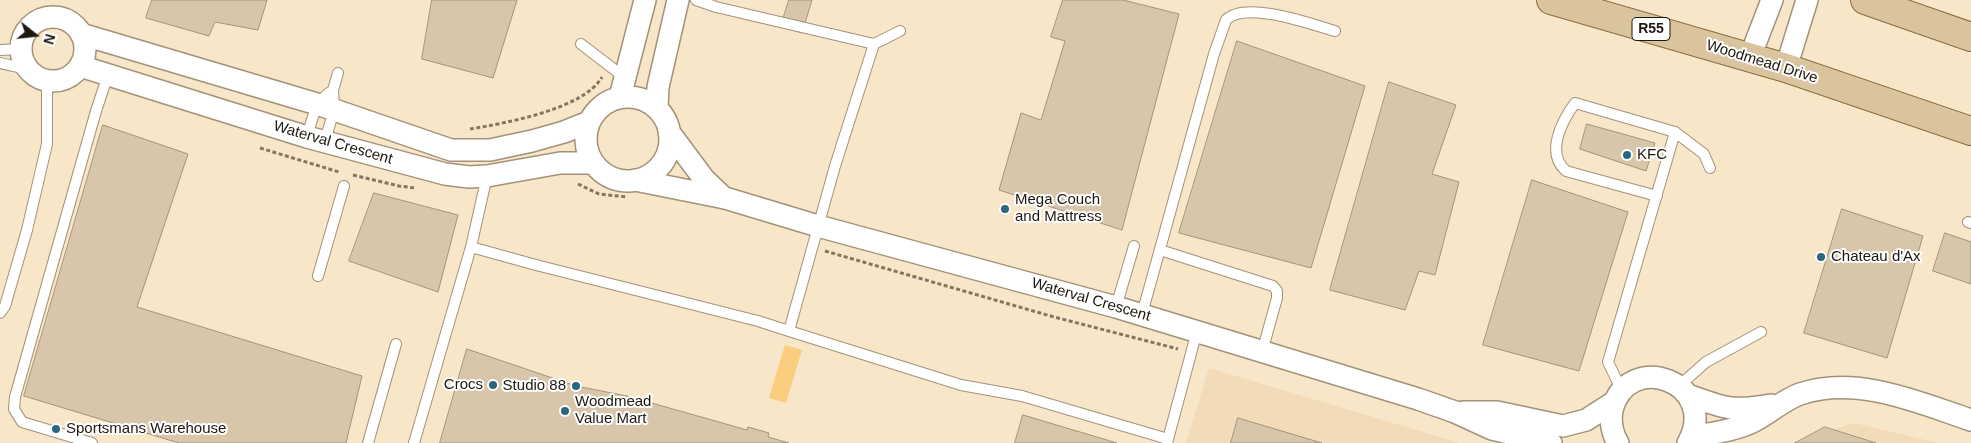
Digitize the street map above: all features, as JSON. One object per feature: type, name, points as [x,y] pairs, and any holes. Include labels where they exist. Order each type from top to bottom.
[{"type":"main road","name":"Woodmead Drive","points":[[1552,0],[1786,68],[1971,131]]},
{"type":"main road","points":[[1865,0],[1971,37]]},
{"type":"street","points":[[592,163],[587,150],[585,135],[589,122],[596,111],[607,102],[617,80],[645,0]]},
{"type":"street","points":[[617,80],[633,97],[646,101],[657,108],[658,87],[678,0]]},
{"type":"street","points":[[1750,57],[1772,0]]},
{"type":"street","points":[[1786,68],[1808,0]]},
{"type":"street","points":[[48,18],[60,18],[71,23],[81,34],[84,56],[80,66],[66,78],[47,81],[36,76],[24,59],[23,38],[29,28],[37,21],[48,18]]},
{"type":"street","name":"Waterval Crescent","points":[[81,34],[328,101],[451,150],[490,150],[564,132],[589,122]]},
{"type":"street","name":"Waterval Crescent","points":[[80,66],[316,139],[445,174],[469,177],[487,176],[560,163],[592,163],[602,173],[615,180],[630,182],[634,189],[725,198],[818,226],[1142,314],[1407,395],[1455,412],[1492,429],[1551,443]]},
{"type":"street","name":"Waterval Crescent","points":[[657,108],[665,119],[670,132],[704,179],[725,198]]},
{"type":"street","points":[[634,189],[644,178],[656,171],[665,160],[670,132]]},
{"type":"street","name":"Waterval Crescent","points":[[1455,412],[1497,412],[1563,426],[1586,420],[1618,397],[1631,383],[1643,378],[1655,377],[1668,380],[1683,390],[1729,409],[1746,410],[1781,403]]},
{"type":"street","points":[[1683,390],[1693,406],[1696,418],[1690,440],[1740,427],[1755,421],[1781,403],[1800,394],[1839,387],[1860,388],[1886,393],[1971,420]]},
{"type":"street","points":[[1618,397],[1611,415],[1612,427],[1618,443]]},
{"type":"lane","points":[[696,0],[716,7],[874,44],[900,31]]},
{"type":"lane","points":[[1142,314],[1214,54],[1226,20],[1230,15],[1240,11],[1268,10],[1335,31]]},
{"type":"lane","points":[[581,44],[617,80]]},
{"type":"lane","points":[[789,331],[818,226],[874,44]]},
{"type":"lane","points":[[0,50],[24,59]]},
{"type":"lane","points":[[0,63],[24,59]]},
{"type":"lane","points":[[316,139],[338,73]]},
{"type":"lane","points":[[92,443],[22,422],[14,409],[15,397],[29,346],[108,75]]},
{"type":"lane","points":[[0,313],[5,306],[27,230],[47,144],[47,81]]},
{"type":"lane","points":[[316,139],[328,101]]},
{"type":"lane","points":[[1657,196],[1566,171],[1561,166],[1556,154],[1559,129],[1575,103],[1675,132],[1704,154],[1710,168]]},
{"type":"lane","points":[[1618,397],[1608,362],[1675,132]]},
{"type":"lane","points":[[414,443],[471,247],[487,176]]},
{"type":"lane","points":[[318,276],[344,186]]},
{"type":"lane","points":[[1116,307],[1134,246]]},
{"type":"lane","points":[[471,247],[758,321],[961,384],[1022,396],[1167,441],[1197,331]]},
{"type":"lane","points":[[1160,250],[1273,286],[1277,291],[1277,298],[1262,352]]},
{"type":"lane","points":[[1683,390],[1706,362],[1761,332]]},
{"type":"lane","points":[[368,443],[396,344]]},
{"type":"path","points":[[463,130],[501,124],[571,103],[598,84],[617,80]]},
{"type":"path","points":[[260,148],[347,174],[399,186],[418,188]]},
{"type":"path","points":[[577,183],[599,194],[634,189]]},
{"type":"path","points":[[812,247],[1054,317],[1191,353]]},
{"type":"shaded area","points":[[785,345],[802,350],[786,403],[769,398]]},
{"type":"shaded area","points":[[1209,368],[1460,443],[1186,443]]},
{"type":"shaded area","points":[[1854,423],[1938,443],[1793,443]]},
{"type":"building","points":[[152,0],[267,0],[258,30],[215,22],[209,36],[146,18]]},
{"type":"building","points":[[432,0],[517,0],[493,78],[422,59]]},
{"type":"building","points":[[789,0],[812,0],[802,33],[781,26]]},
{"type":"building","points":[[1063,0],[1123,0],[1179,14],[1122,230],[999,190],[1021,113],[1041,120],[1065,41],[1051,37]]},
{"type":"building","points":[[1237,41],[1365,86],[1311,268],[1179,233]]},
{"type":"building","points":[[1389,82],[1456,105],[1432,174],[1459,182],[1435,275],[1419,271],[1405,310],[1330,290]]},
{"type":"building","points":[[1587,124],[1655,143],[1646,171],[1580,149]]},
{"type":"building","points":[[103,125],[188,154],[137,307],[362,376],[346,443],[179,443],[24,396]]},
{"type":"building","points":[[1532,180],[1628,212],[1579,371],[1483,345]]},
{"type":"building","points":[[374,193],[458,215],[438,292],[349,261]]},
{"type":"building","points":[[1842,209],[1923,236],[1887,358],[1804,333]]},
{"type":"building","points":[[1945,233],[1971,242],[1971,284],[1933,271]]},
{"type":"building","name":"Woodmead Value Mart","points":[[467,349],[576,386],[627,396],[747,430],[748,427],[769,433],[768,437],[789,443],[440,443]]},
{"type":"building","points":[[1023,415],[1117,443],[1015,443]]},
{"type":"building","points":[[1238,418],[1322,443],[1231,443]]},
{"type":"building","points":[[1825,427],[1876,443],[1795,443]]},
{"type":"place","name":"KFC","points":[[1627,155]]},
{"type":"place","name":"Mega Couch and Mattress","points":[[1005,209]]},
{"type":"place","name":"Chateau d'Ax","points":[[1821,257]]},
{"type":"place","name":"Crocs","points":[[493,385]]},
{"type":"place","name":"Studio 88","points":[[576,386]]},
{"type":"place","name":"Woodmead Value Mart","points":[[565,411]]},
{"type":"place","name":"Sportsmans Warehouse","points":[[56,429]]}]
